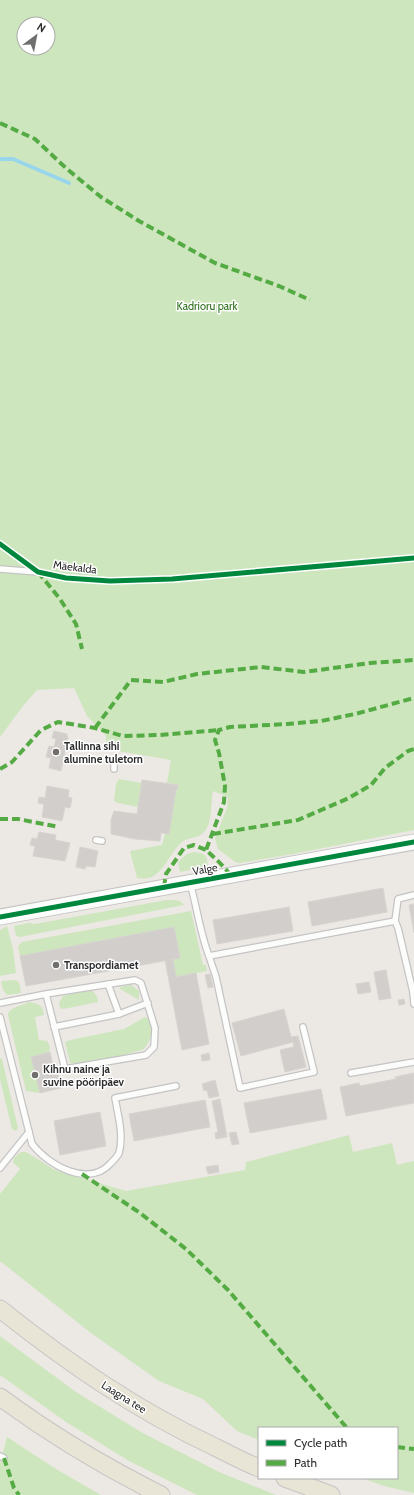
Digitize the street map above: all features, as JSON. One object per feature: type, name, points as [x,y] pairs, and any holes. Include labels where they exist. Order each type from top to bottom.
[{"type":"main road","name":"Laagna tee","points":[[0,1309],[81,1370],[134,1404],[190,1436],[258,1468]]},
{"type":"main road","points":[[0,1397],[31,1420],[92,1458],[161,1495]]},
{"type":"main road","points":[[288,1479],[331,1495]]},
{"type":"street","name":"Valge","points":[[0,917],[414,842]]},
{"type":"lane","name":"Mäekalda","points":[[0,569],[38,572]]},
{"type":"lane","points":[[190,882],[205,944],[216,977],[240,1088],[314,1072],[303,1027]]},
{"type":"lane","points":[[414,895],[398,898],[395,921],[413,992],[414,1004]]},
{"type":"lane","points":[[209,956],[395,921]]},
{"type":"lane","points":[[0,1003],[46,994],[135,980],[141,983],[148,1003],[155,1028],[154,1047],[146,1055],[65,1069],[46,994]]},
{"type":"lane","points":[[108,984],[118,1014]]},
{"type":"lane","points":[[54,1027],[118,1014],[148,1003]]},
{"type":"lane","points":[[0,1017],[32,1144],[40,1153],[65,1169],[82,1174],[96,1174],[106,1168],[118,1154],[121,1140],[115,1098],[176,1086]]},
{"type":"lane","points":[[351,1073],[414,1062]]},
{"type":"lane","points":[[0,1168],[29,1132]]},
{"type":"green space","name":"Kadrioru park","points":[[0,0],[414,0],[414,830],[240,863],[235,862],[218,849],[215,838],[227,808],[228,797],[213,791],[210,820],[204,832],[201,835],[181,843],[159,872],[155,875],[142,879],[137,878],[130,851],[162,845],[178,785],[167,783],[171,760],[106,749],[106,736],[87,716],[74,688],[37,690],[0,737]]},
{"type":"green space","points":[[119,779],[142,783],[138,807],[114,801],[116,784]]},
{"type":"green space","points":[[194,852],[201,853],[206,856],[208,866],[180,872],[178,862],[187,854]]},
{"type":"green space","points":[[167,900],[179,901],[184,905],[20,937],[16,936],[14,926],[29,923],[35,924]]},
{"type":"green space","points":[[191,911],[203,965],[206,965],[207,971],[176,977],[173,959],[174,927],[20,956],[18,946],[22,942]]},
{"type":"green space","points":[[7,926],[13,949],[16,973],[0,976],[0,930]]},
{"type":"green space","points":[[14,980],[19,983],[21,993],[7,995],[3,990],[1,981]]},
{"type":"green space","points":[[131,985],[139,991],[139,1000],[120,989],[120,987]]},
{"type":"green space","points":[[90,990],[96,995],[98,1002],[63,1009],[60,1008],[59,1003],[63,996]]},
{"type":"green space","points":[[29,1002],[38,1004],[43,1009],[44,1015],[35,1017],[39,1040],[47,1041],[50,1047],[49,1052],[31,1057],[40,1093],[26,1091],[8,1015],[13,1008]]},
{"type":"green space","points":[[145,1017],[151,1019],[152,1031],[150,1039],[144,1049],[85,1063],[70,1063],[65,1042],[124,1029]]},
{"type":"green space","points":[[0,1058],[2,1059],[18,1128],[16,1131],[12,1129],[0,1079]]},
{"type":"green space","points":[[349,1135],[353,1152],[392,1143],[397,1165],[414,1161],[414,1493],[384,1486],[365,1479],[398,1479],[398,1427],[258,1427],[258,1440],[237,1431],[203,1399],[159,1381],[91,1333],[0,1261],[0,1194],[20,1169],[13,1162],[14,1158],[21,1152],[26,1152],[55,1170],[126,1191],[245,1170],[246,1162]]},
{"type":"green space","points":[[0,1336],[76,1392],[141,1432],[219,1472],[276,1495],[197,1495],[129,1461],[66,1422],[0,1375]]},
{"type":"green space","points":[[7,1437],[56,1469],[101,1495],[0,1495],[0,1464]]},
{"type":"building","name":"Tallinna sihi alumine tuletorn","points":[[54,731],[67,734],[68,737],[61,771],[49,768],[51,758],[46,757],[49,746],[54,747],[56,739],[52,738]]},
{"type":"building","points":[[142,780],[178,785],[169,834],[161,833],[160,841],[135,839],[111,834],[111,820],[114,811],[137,814]]},
{"type":"building","points":[[47,786],[69,790],[68,797],[72,798],[70,808],[65,807],[62,821],[42,817],[44,804],[38,803],[39,797],[45,798]]},
{"type":"building","points":[[39,832],[56,835],[55,840],[70,843],[65,861],[33,856],[35,846],[30,845],[32,838],[37,839]]},
{"type":"building","points":[[80,847],[98,851],[95,867],[86,866],[85,869],[76,867]]},
{"type":"building","points":[[383,888],[387,912],[312,926],[308,902]]},
{"type":"building","points":[[414,904],[414,933],[409,905]]},
{"type":"building","points":[[289,907],[293,931],[217,944],[213,920]]},
{"type":"building","points":[[174,927],[180,958],[26,986],[20,956]]},
{"type":"building","points":[[173,959],[176,977],[196,973],[209,1044],[182,1050],[165,960]]},
{"type":"building","points":[[386,970],[391,998],[379,1000],[374,972]]},
{"type":"building","points":[[210,974],[213,987],[208,988],[205,975]]},
{"type":"building","points":[[369,982],[371,992],[358,994],[356,984]]},
{"type":"building","points":[[404,999],[405,1004],[399,1005],[398,1000]]},
{"type":"building","points":[[284,1009],[291,1037],[298,1036],[306,1067],[285,1072],[280,1050],[294,1047],[293,1042],[241,1056],[232,1023]]},
{"type":"building","points":[[50,1052],[55,1075],[58,1074],[61,1088],[40,1093],[31,1057]]},
{"type":"building","points":[[209,1053],[210,1060],[202,1061],[201,1055]]},
{"type":"building","points":[[414,1073],[414,1103],[346,1116],[340,1087],[359,1083],[360,1086],[396,1079],[395,1077]]},
{"type":"building","points":[[215,1080],[219,1096],[209,1098],[207,1090],[204,1091],[202,1084]]},
{"type":"building","points":[[321,1089],[327,1119],[250,1133],[244,1103]]},
{"type":"building","points":[[220,1099],[227,1137],[216,1139],[215,1133],[218,1132],[212,1101]]},
{"type":"building","points":[[205,1100],[210,1127],[134,1141],[129,1114]]},
{"type":"building","points":[[100,1112],[106,1146],[60,1155],[54,1121]]},
{"type":"building","points":[[236,1132],[239,1144],[232,1145],[229,1133]]},
{"type":"building","points":[[218,1165],[219,1172],[208,1174],[206,1167]]},
{"type":"waterway","points":[[0,159],[13,159],[69,183]]},
{"type":"marked path","points":[[0,123],[35,139],[67,169],[101,197],[139,221],[215,263],[279,286],[310,300]]},
{"type":"marked path","points":[[38,572],[60,599],[76,624],[82,649]]},
{"type":"marked path","points":[[95,728],[131,680],[163,682],[197,674],[261,667],[304,672],[370,663],[414,660]]},
{"type":"marked path","points":[[231,875],[206,850],[224,802],[225,786],[215,740],[219,730],[230,727],[321,721],[355,714],[414,698]]},
{"type":"marked path","points":[[0,769],[12,762],[41,730],[58,722],[95,728],[123,736],[160,735],[219,730]]},
{"type":"marked path","points":[[213,834],[298,820],[349,798],[371,785],[385,768],[408,751],[414,749]]},
{"type":"marked path","points":[[0,819],[18,819],[59,827]]},
{"type":"marked path","points":[[164,887],[166,874],[184,848],[194,845],[206,850]]},
{"type":"marked path","points":[[82,1174],[140,1213],[186,1249],[228,1290],[346,1427]]},
{"type":"marked path","points":[[398,1447],[414,1449]]},
{"type":"marked path","points":[[4,1458],[14,1488],[19,1495]]},
{"type":"cycle path","points":[[0,544],[38,572],[66,578],[110,581],[172,579],[414,558]]},
{"type":"cycle path","points":[[0,917],[414,842]]},
{"type":"place","name":"Tallinna sihi alumine tuletorn","points":[[56,752]]},
{"type":"place","name":"Transpordiamet","points":[[56,965]]},
{"type":"place","name":"Kihnu naine ja suvine pööripäev","points":[[35,1075]]}]
